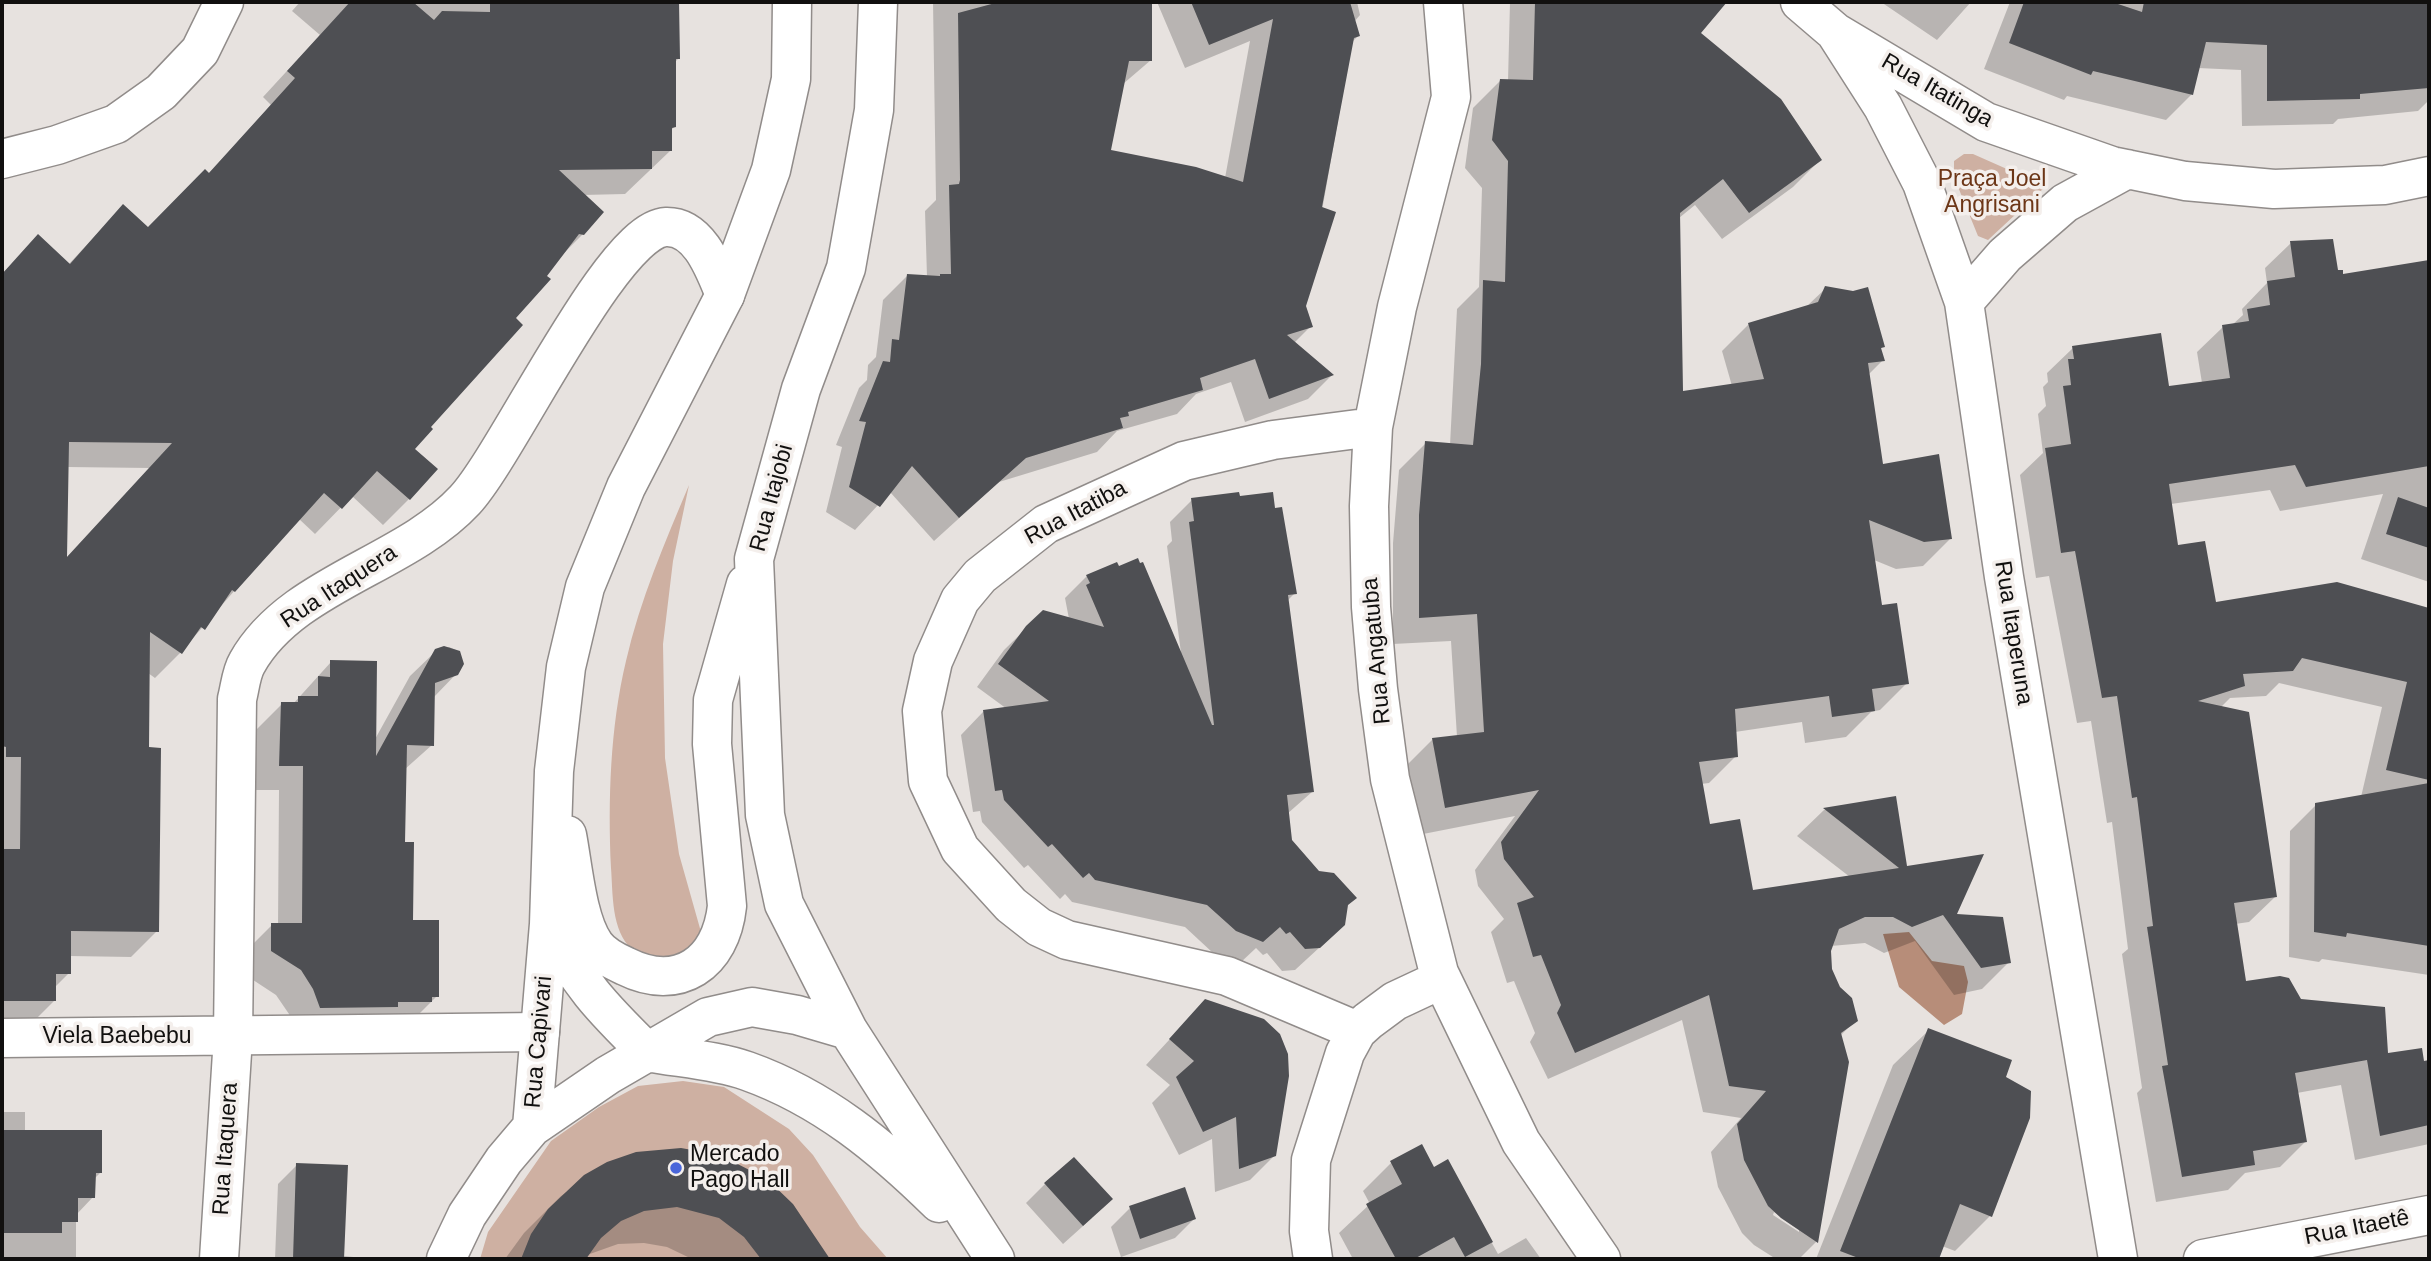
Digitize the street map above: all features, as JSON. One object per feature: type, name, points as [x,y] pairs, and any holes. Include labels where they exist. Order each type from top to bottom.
[{"type":"street","points":[[2,159],[57,145],[116,124],[161,92],[200,51],[224,2]]},
{"type":"street","points":[[792,2],[791,79],[786,113],[771,170],[725,295],[626,486],[585,587],[566,667],[554,771],[549,924],[568,964],[585,988],[647,1052],[746,1070],[830,1109],[888,1152],[991,1255]]},
{"type":"street","name":"Rua Itajobi","points":[[878,2],[874,110],[845,268],[801,389],[754,559],[765,815],[784,904],[848,1030],[991,1255]]},
{"type":"street","name":"Rua Angatuba","points":[[1443,2],[1448,35],[1451,97],[1397,307],[1373,427],[1368,506],[1371,594],[1380,702],[1390,779],[1441,979],[1521,1142],[1601,1259]]},
{"type":"street","name":"Rua Itatinga","points":[[1800,2],[1835,32],[1986,122],[2127,169],[2185,181],[2274,189],[2385,185],[2429,176]]},
{"type":"street","name":"Rua Itaperuna","points":[[1835,32],[1883,107],[1922,183],[1964,302],[2004,577],[2118,1259]]},
{"type":"street","points":[[1964,302],[2005,255],[2065,203],[2127,169]]},
{"type":"street","name":"Rua Itaquera","points":[[219,1259],[233,1037],[237,699],[245,665],[264,638],[291,614],[437,526],[466,500],[489,470],[579,319],[627,253],[646,234],[666,227],[684,232],[700,246],[712,262],[725,295]]},
{"type":"street","name":"Rua Itatiba","points":[[1357,1031],[1227,976],[1068,940],[1039,927],[1011,905],[960,849],[928,781],[922,711],[933,661],[960,600],[988,569],[1046,524],[1184,461],[1273,440],[1373,427]]},
{"type":"street","points":[[554,771],[585,925],[595,946],[609,958],[654,977],[673,977],[698,965],[715,951],[725,928],[727,906],[712,744],[712,700],[754,559]]},
{"type":"street","name":"Rua Capivari","points":[[446,1259],[467,1215],[504,1160],[532,1127],[549,924]]},
{"type":"street","points":[[1313,1259],[1309,1230],[1311,1160],[1345,1053],[1357,1031],[1395,1001],[1441,979]]},
{"type":"street","points":[[532,1127],[647,1052],[708,1017],[752,1007],[797,1015],[848,1030]]},
{"type":"street","name":"Viela Baebebu","points":[[2,1038],[540,1032]]},
{"type":"street","name":"Rua Itaetê","points":[[2203,1259],[2429,1215]]},
{"type":"green space","name":"Praça Joel Angrisani","points":[[1964,154],[1973,154],[2043,185],[2044,188],[1988,240],[1978,236],[1954,177],[1954,161]]},
{"type":"green space","points":[[689,485],[673,561],[663,644],[665,758],[679,854],[701,932],[688,964],[637,953],[620,932],[613,900],[610,816],[613,738],[626,661],[646,594]]},
{"type":"green space","name":"Mercado Pago Hall","points":[[683,1081],[724,1087],[789,1129],[813,1155],[860,1227],[888,1259],[480,1259],[488,1232],[551,1141],[599,1107],[638,1086]]},
{"type":"shaded area","points":[[1909,932],[1932,961],[1964,966],[1968,982],[1962,1014],[1944,1025],[1899,987],[1883,934]]},
{"type":"building","points":[[350,2],[413,2],[434,20],[442,11],[490,12],[490,2],[679,2],[680,59],[676,59],[676,127],[672,128],[672,151],[652,151],[652,169],[559,170],[604,212],[584,235],[579,234],[547,276],[551,279],[516,318],[523,325],[431,427],[433,429],[415,449],[438,469],[410,500],[377,471],[342,509],[324,493],[235,592],[232,590],[205,630],[201,627],[182,654],[150,632],[149,747],[161,748],[159,932],[71,931],[71,974],[56,974],[56,1001],[2,1001],[2,849],[20,849],[21,757],[6,757],[6,747],[2,746],[2,274],[38,234],[70,264],[123,204],[148,227],[205,169],[209,173],[295,78],[287,71]],"holes":[[[69,442],[172,443],[67,557]]]},
{"type":"building","points":[[999,2],[1152,2],[1152,61],[1129,61],[1111,150],[1196,167],[1243,182],[1273,19],[1209,45],[1191,2],[1350,2],[1360,36],[1354,38],[1322,207],[1336,212],[1306,306],[1313,327],[1287,335],[1334,375],[1269,399],[1255,359],[1200,378],[1203,390],[1128,412],[1129,416],[1120,418],[1123,428],[1026,458],[959,518],[912,466],[880,507],[849,487],[866,422],[859,421],[883,361],[890,362],[892,339],[899,340],[907,274],[951,274],[949,185],[959,184],[960,180],[958,13]]},
{"type":"building","points":[[1535,2],[1727,2],[1701,33],[1781,99],[1822,160],[1749,213],[1723,179],[1680,213],[1683,391],[1764,379],[1748,323],[1818,302],[1825,286],[1853,291],[1868,287],[1885,347],[1881,348],[1885,361],[1868,363],[1883,464],[1939,454],[1952,539],[1924,542],[1869,520],[1882,605],[1897,603],[1909,684],[1872,689],[1875,711],[1832,717],[1829,696],[1735,709],[1738,757],[1699,762],[1710,824],[1740,819],[1753,890],[1899,868],[1823,808],[1896,796],[1907,866],[1984,854],[1957,914],[2003,917],[2011,963],[1981,968],[1943,915],[1912,927],[1893,917],[1865,917],[1839,929],[1831,951],[1832,969],[1840,987],[1852,998],[1858,1021],[1841,1033],[1849,1062],[1818,1243],[1768,1206],[1744,1160],[1737,1124],[1766,1091],[1729,1086],[1709,995],[1575,1053],[1557,1013],[1561,1005],[1541,955],[1533,957],[1517,903],[1534,897],[1504,859],[1501,842],[1539,790],[1445,808],[1432,738],[1484,732],[1477,614],[1419,618],[1419,515],[1425,441],[1473,445],[1481,364],[1483,280],[1505,282],[1508,161],[1492,140],[1500,79],[1533,80]]},
{"type":"building","points":[[2024,2],[2112,2],[2142,12],[2144,2],[2429,2],[2429,88],[2360,94],[2360,99],[2267,101],[2267,45],[2206,42],[2193,95],[2093,71],[2091,75],[2009,43]]},
{"type":"building","points":[[2333,239],[2338,270],[2343,270],[2343,274],[2429,260],[2429,466],[2306,487],[2295,465],[2169,484],[2178,545],[2205,541],[2216,602],[2337,582],[2429,608],[2429,780],[2386,770],[2407,682],[2302,658],[2293,671],[2243,674],[2245,686],[2198,701],[2249,712],[2277,897],[2234,903],[2246,981],[2280,976],[2289,978],[2301,999],[2385,1007],[2388,1053],[2422,1048],[2424,1061],[2429,1060],[2429,1125],[2380,1136],[2367,1060],[2295,1073],[2307,1142],[2253,1151],[2255,1165],[2182,1177],[2162,1066],[2168,1065],[2147,927],[2153,926],[2137,797],[2132,798],[2117,696],[2102,698],[2075,551],[2061,553],[2045,448],[2071,444],[2063,386],[2071,385],[2068,359],[2074,359],[2072,346],[2161,333],[2169,386],[2230,378],[2222,325],[2249,321],[2247,309],[2270,305],[2267,281],[2295,277],[2290,241]]},
{"type":"building","points":[[1239,492],[1240,496],[1273,492],[1275,508],[1282,507],[1297,594],[1288,595],[1314,792],[1287,795],[1292,840],[1319,871],[1334,873],[1357,898],[1348,905],[1345,925],[1320,948],[1305,949],[1290,932],[1286,934],[1280,927],[1263,942],[1236,931],[1207,905],[1095,880],[1089,873],[1083,878],[1052,844],[1048,847],[1004,800],[1002,790],[995,791],[983,710],[1049,701],[998,664],[1026,626],[1043,610],[1104,627],[1086,585],[1090,583],[1086,575],[1117,562],[1119,566],[1138,558],[1140,563],[1143,562],[1214,725],[1189,522],[1194,521],[1191,498]]},
{"type":"building","points":[[2398,497],[2429,508],[2429,548],[2386,534]]},
{"type":"building","points":[[444,646],[460,651],[464,664],[458,675],[435,683],[434,746],[407,745],[405,842],[414,842],[413,920],[439,920],[439,997],[432,997],[432,1002],[398,1002],[398,1007],[320,1008],[313,989],[301,970],[271,951],[271,923],[302,923],[303,766],[279,766],[281,702],[298,702],[298,696],[318,696],[318,676],[330,677],[330,660],[377,661],[376,756],[435,649]]},
{"type":"building","points":[[2429,783],[2429,946],[2347,933],[2346,937],[2314,932],[2315,803]]},
{"type":"building","points":[[1205,999],[1264,1019],[1280,1034],[1288,1054],[1289,1076],[1276,1156],[1239,1169],[1236,1117],[1203,1132],[1176,1077],[1194,1061],[1169,1039]]},
{"type":"building","points":[[1928,1028],[2012,1060],[2006,1077],[2031,1091],[2030,1118],[1992,1217],[1960,1204],[1939,1259],[1861,1259],[1840,1251]]},
{"type":"building","points":[[2,1130],[102,1130],[102,1173],[96,1173],[95,1198],[78,1198],[78,1222],[62,1222],[62,1233],[2,1233]]},
{"type":"building","points":[[1422,1144],[1434,1167],[1448,1159],[1493,1242],[1465,1257],[1454,1237],[1414,1259],[1396,1259],[1366,1204],[1402,1184],[1390,1161]]},
{"type":"building","points":[[681,1148],[720,1155],[767,1179],[793,1204],[830,1259],[761,1259],[744,1237],[719,1218],[677,1207],[644,1211],[621,1221],[601,1238],[586,1259],[521,1259],[531,1234],[548,1209],[584,1175],[607,1162],[636,1152]]},
{"type":"building","points":[[1074,1157],[1113,1199],[1083,1226],[1044,1183]]},
{"type":"building","points":[[296,1163],[348,1165],[344,1259],[293,1259]]},
{"type":"building","points":[[1185,1187],[1196,1219],[1140,1239],[1129,1206]]},
{"type":"place","name":"Mercado Pago Hall","points":[[676,1168]]}]
